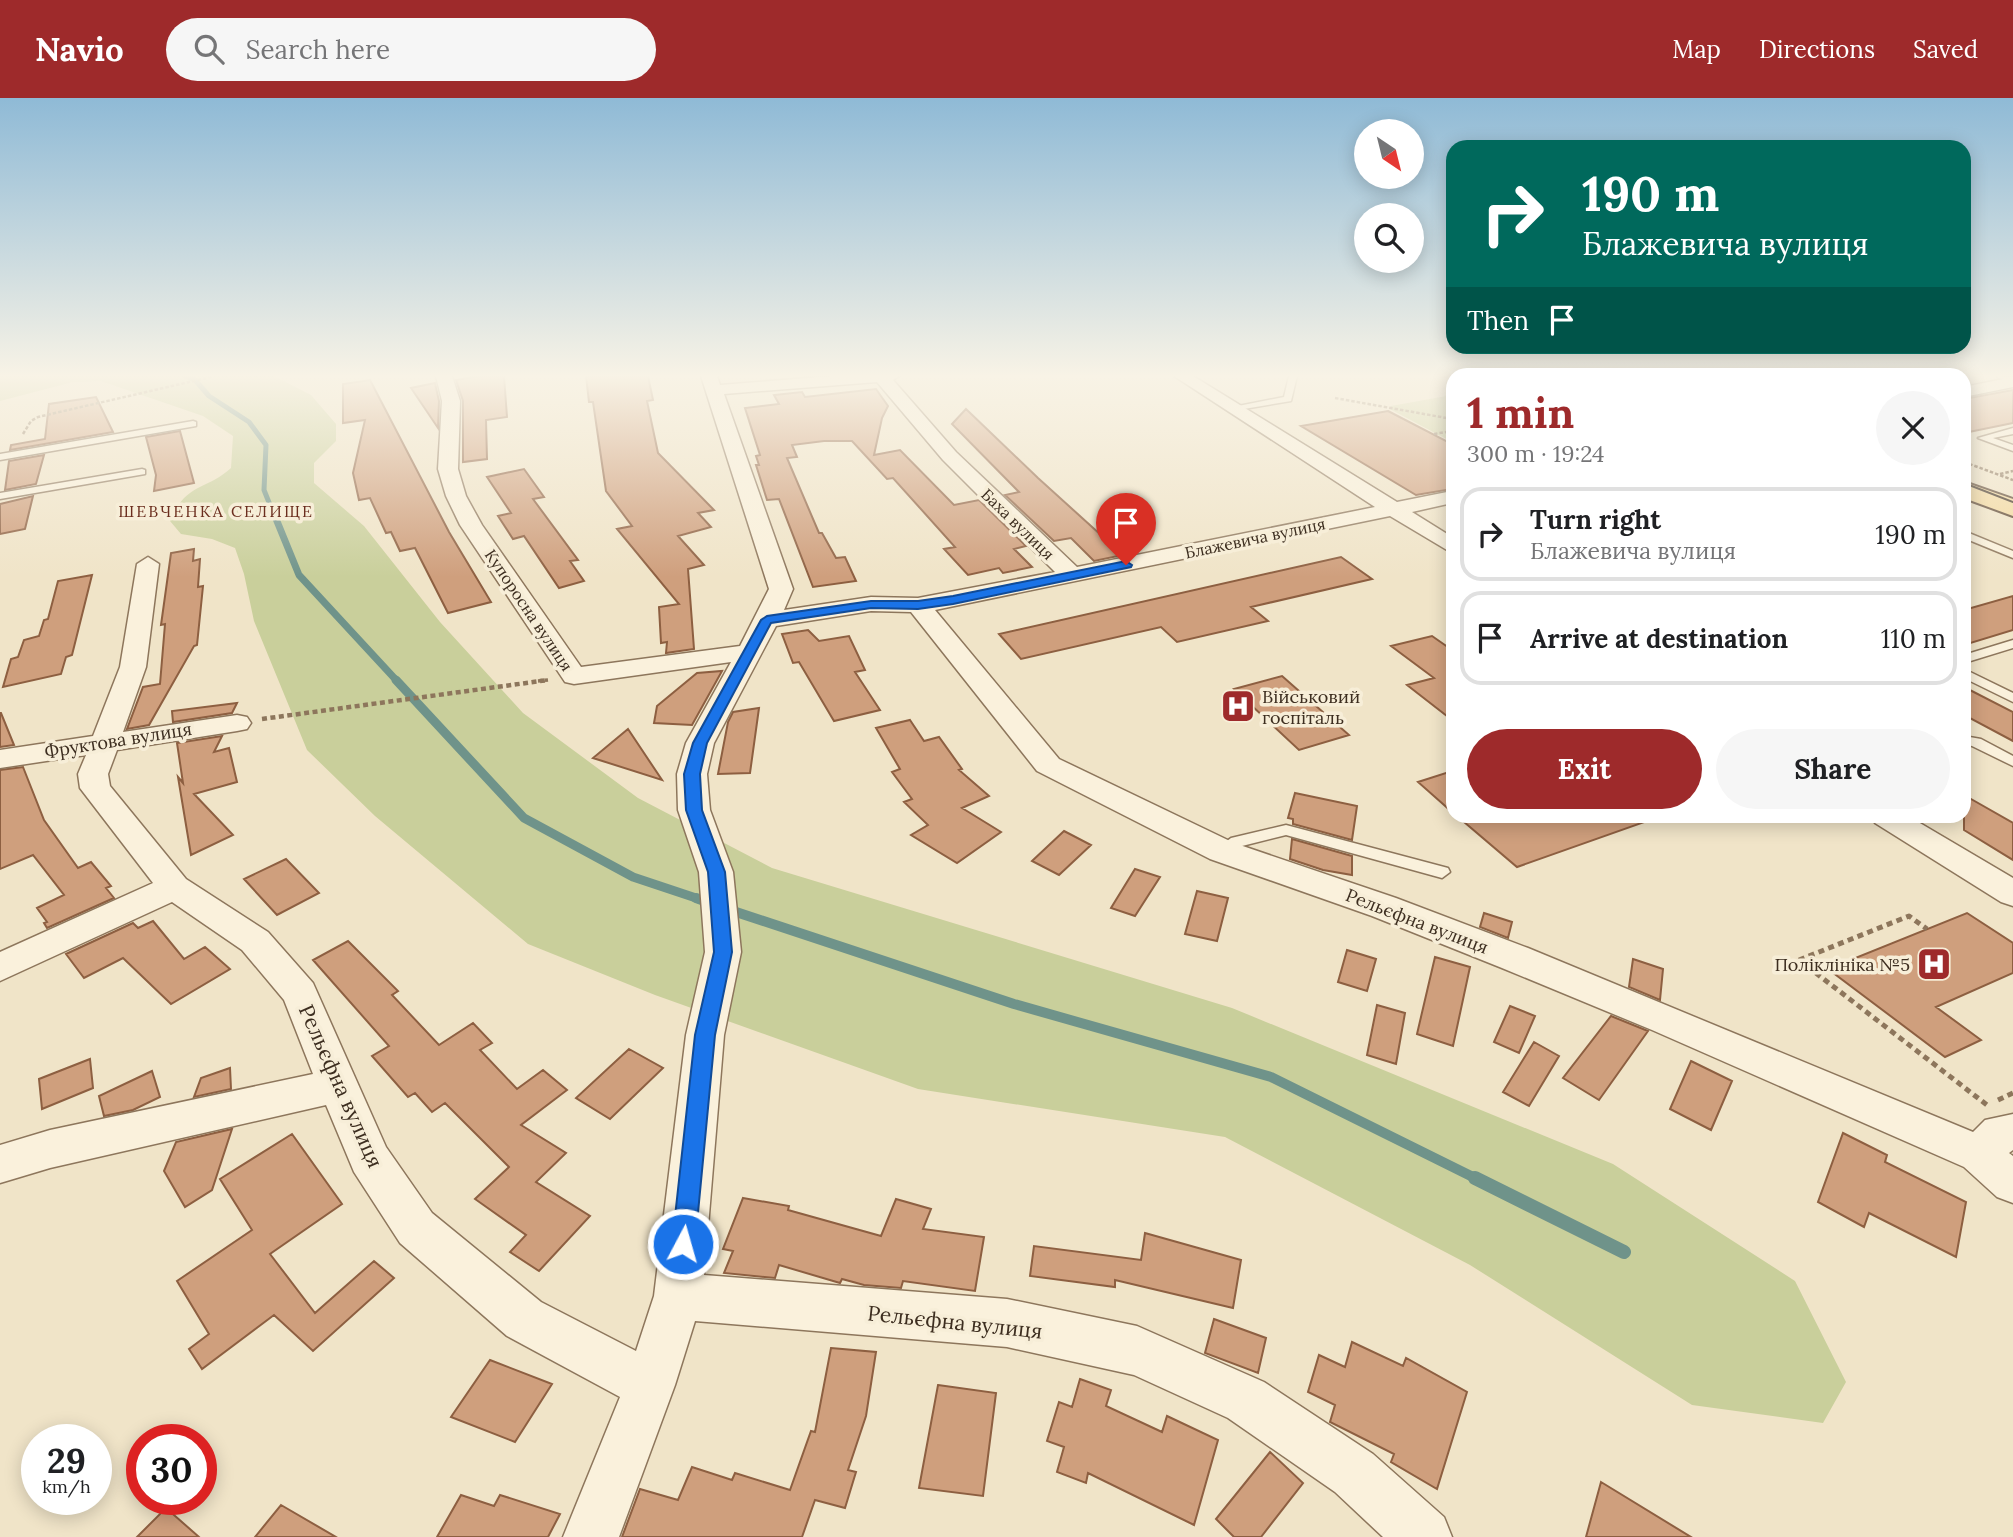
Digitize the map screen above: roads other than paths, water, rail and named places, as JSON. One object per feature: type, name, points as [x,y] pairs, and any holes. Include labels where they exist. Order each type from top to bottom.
[{"type":"main road","points":[[1971,475],[2006,483]]},
{"type":"main road","points":[[1971,492],[2013,508]]},
{"type":"street","name":"Купоросна вулиця","points":[[449,443],[448,468],[456,496],[471,525],[574,676],[750,652]]},
{"type":"street","points":[[591,1537],[650,1385],[678,1296],[705,1035],[723,952],[716,872],[694,810],[692,774],[700,743],[778,599],[780,579],[733,443]]},
{"type":"street","name":"Баха вулиця","points":[[936,443],[1073,576]]},
{"type":"street","points":[[1288,443],[1446,542]]},
{"type":"street","name":"Блажевича вулиця","points":[[767,620],[871,604],[918,605],[1073,576],[1446,498]]},
{"type":"street","points":[[106,741],[133,667],[148,564]]},
{"type":"street","name":"Рельєфна вулиця","points":[[918,605],[1048,765],[1222,851],[1993,1130]]},
{"type":"street","name":"Фруктова вулиця","points":[[0,759],[237,723]]},
{"type":"street","name":"Рельєфна вулиця","points":[[106,741],[93,774],[95,788],[174,887],[255,941],[300,993],[369,1159],[415,1227],[524,1319],[650,1385]]},
{"type":"street","points":[[1897,823],[2013,894]]},
{"type":"street","points":[[0,967],[174,887]]},
{"type":"street","points":[[0,1164],[50,1149],[340,1085]]},
{"type":"street","points":[[1993,1130],[2013,1183]]},
{"type":"street","name":"Рельєфна вулиця","points":[[678,1296],[1007,1323],[1137,1351],[1246,1400],[1354,1473],[1424,1537]]},
{"type":"lane","points":[[0,457],[81,443]]},
{"type":"lane","points":[[0,496],[142,472]]},
{"type":"lane","points":[[1971,537],[2013,555]]},
{"type":"lane","points":[[1971,657],[2013,644]]},
{"type":"lane","points":[[1971,677],[2013,698]]},
{"type":"lane","points":[[1971,741],[2013,762]]},
{"type":"lane","points":[[1222,851],[1237,842],[1286,830],[1443,872]]},
{"type":"waterway","points":[[265,443],[264,490],[272,510]]},
{"type":"waterway","points":[[272,509],[299,575],[397,681]]},
{"type":"waterway","points":[[396,680],[524,818],[633,877],[696,898]]},
{"type":"waterway","points":[[696,898],[702,900]]},
{"type":"waterway","points":[[696,898],[710,903]]},
{"type":"waterway","points":[[727,909],[1014,1004],[1271,1077],[1479,1180]]},
{"type":"waterway","points":[[1475,1178],[1624,1252]]},
{"type":"tram line","points":[[1971,486],[2013,502]]},
{"type":"place","name":"Військовий госпіталь","points":[[1238,706]]},
{"type":"place","name":"Поліклініка №5","points":[[1934,964]]},
{"type":"district","name":"ШЕВЧЕНКА СЕЛИЩЕ","points":[[216,511]]}]
